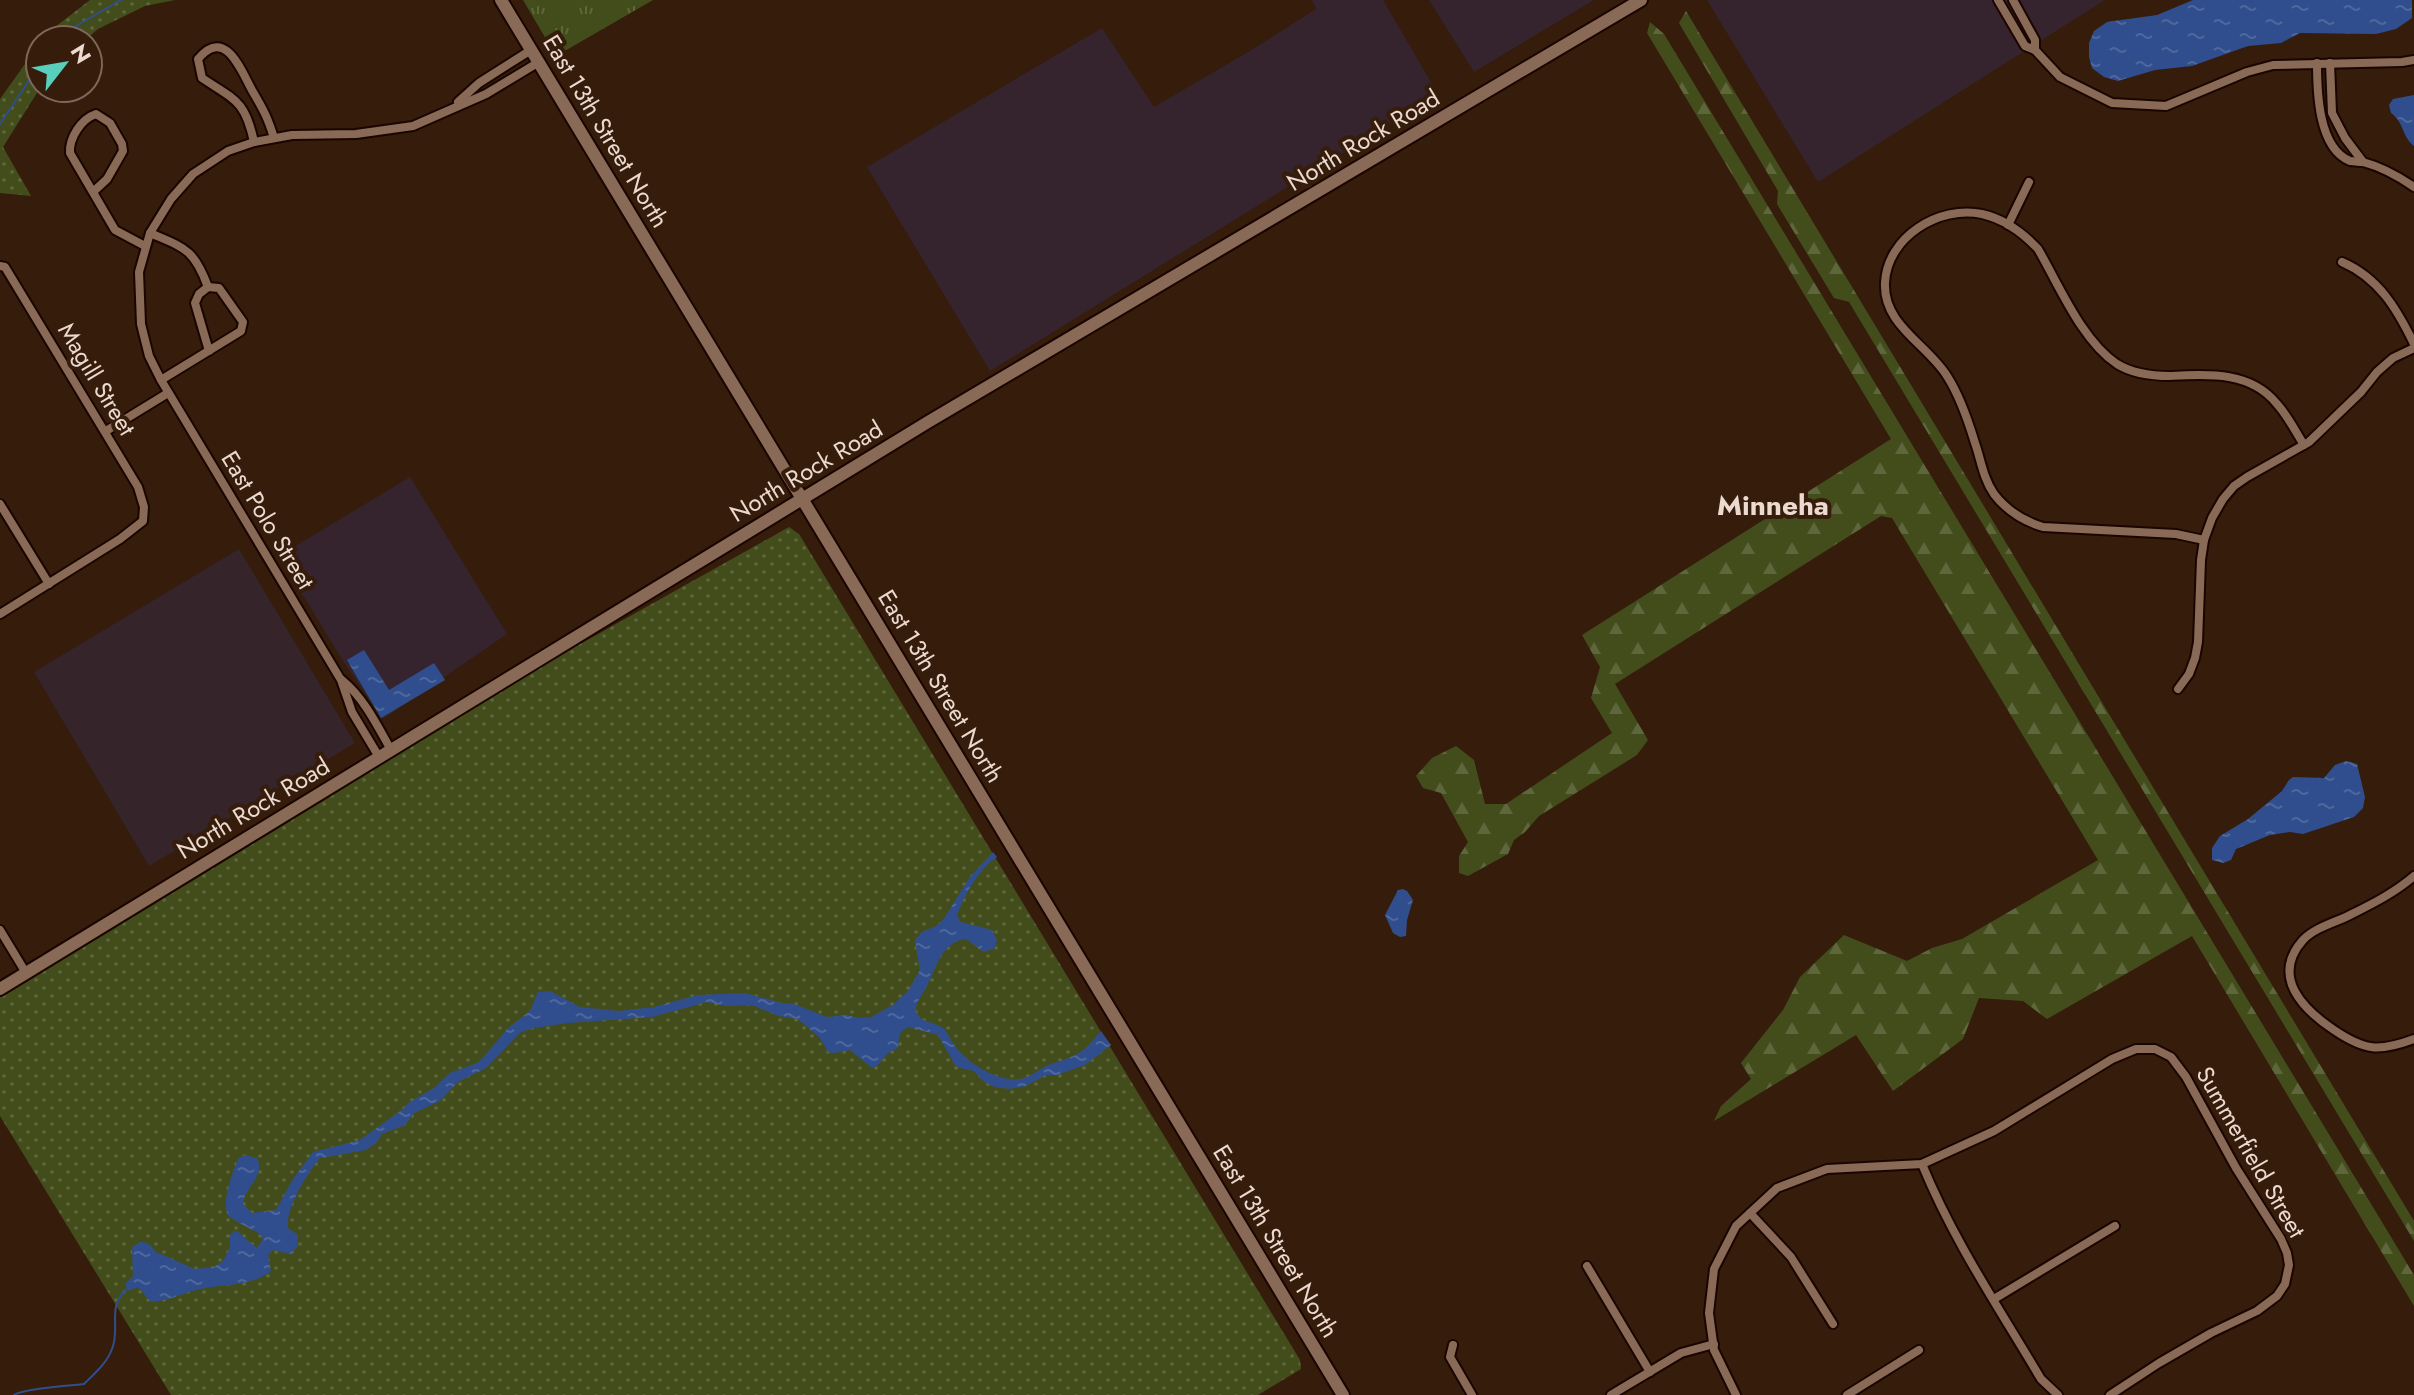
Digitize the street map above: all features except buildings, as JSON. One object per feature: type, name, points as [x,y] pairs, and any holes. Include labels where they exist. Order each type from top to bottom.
[{"type":"main road","name":"East 13th Street North","points":[[501,0],[1343,1395]]},
{"type":"main road","name":"North Rock Road","points":[[0,989],[803,498],[1641,0]]},
{"type":"street","points":[[1998,0],[2025,46],[2035,50],[2060,77],[2112,103],[2166,106],[2247,72],[2273,65],[2414,60]]},
{"type":"street","points":[[2013,0],[2035,40],[2035,50]]},
{"type":"street","points":[[254,142],[246,115],[237,100],[202,78],[198,59],[210,49],[221,48],[239,63],[265,110],[274,138]]},
{"type":"street","points":[[451,108],[479,83],[531,50]]},
{"type":"street","points":[[451,108],[486,94],[539,62]]},
{"type":"street","points":[[2317,63],[2317,98],[2331,143],[2338,152],[2351,161],[2391,172],[2414,187]]},
{"type":"street","points":[[2330,63],[2332,113],[2363,162]]},
{"type":"street","name":"East Polo Street","points":[[391,750],[364,704],[341,680],[161,380],[149,356],[141,324],[139,272],[150,233],[171,199],[193,174],[228,151],[274,138],[356,134],[413,126],[451,108]]},
{"type":"street","points":[[93,192],[107,179],[123,151],[110,123],[96,114],[84,120],[69,144],[70,153],[115,230],[145,246]]},
{"type":"street","points":[[2008,225],[2029,182]]},
{"type":"street","points":[[2204,540],[2176,534],[2043,527],[2028,522],[2003,505],[1983,473],[1976,445],[1954,388],[1936,361],[1893,316],[1885,282],[1891,257],[1899,244],[1921,225],[1949,215],[1982,214],[2008,225],[2027,237],[2038,249],[2079,321],[2105,355],[2120,366],[2151,376],[2209,374],[2249,382],[2276,402],[2304,445]]},
{"type":"street","points":[[150,233],[192,255],[208,287]]},
{"type":"street","points":[[2178,689],[2189,674],[2195,658],[2204,540],[2223,499],[2234,486],[2304,445],[2326,427],[2377,372],[2414,346],[2396,307],[2384,292],[2368,277],[2342,262]]},
{"type":"street","name":"Magill Street","points":[[0,266],[5,267],[106,431],[138,487],[144,507],[143,521],[49,584]]},
{"type":"street","points":[[161,380],[209,351],[241,331],[243,322],[219,288],[208,287],[199,294],[195,303],[209,351]]},
{"type":"street","points":[[106,431],[168,393]]},
{"type":"street","points":[[0,504],[49,584],[0,614]]},
{"type":"street","name":"East Polo Street","points":[[341,680],[352,712],[379,757]]},
{"type":"street","points":[[2413,1041],[2377,1049],[2350,1041],[2314,1017],[2302,1004],[2294,992],[2291,971],[2296,950],[2303,940],[2381,900],[2414,876]]},
{"type":"street","points":[[0,930],[26,973]]},
{"type":"street","name":"Summerfield Street","points":[[1922,1164],[1994,1131],[2112,1059],[2136,1049],[2155,1049],[2171,1057],[2186,1077],[2221,1142],[2281,1239],[2289,1265],[2284,1286],[2277,1296],[2257,1311],[2211,1333],[2110,1395]]},
{"type":"street","points":[[1736,1395],[1726,1378],[1714,1344],[1709,1313],[1714,1269],[1736,1226],[1777,1188],[1827,1169],[1922,1164],[1960,1244],[2041,1379],[2058,1395]]},
{"type":"street","points":[[1750,1213],[1791,1257],[1833,1324]]},
{"type":"street","points":[[1994,1299],[2115,1226]]},
{"type":"street","points":[[1587,1266],[1650,1372]]},
{"type":"street","points":[[1611,1395],[1681,1353],[1714,1344]]},
{"type":"street","points":[[1453,1345],[1450,1357],[1472,1395]]},
{"type":"street","points":[[1847,1395],[1919,1350]]},
{"type":"shaded area","points":[[1312,0],[1383,0],[1438,94],[990,371],[867,167],[1102,28],[1154,107],[1316,9]]},
{"type":"shaded area","points":[[1429,0],[1594,0],[1474,72]]},
{"type":"shaded area","points":[[1707,0],[2105,0],[1818,182]]},
{"type":"shaded area","points":[[410,477],[507,634],[383,719],[343,661],[279,556]]},
{"type":"shaded area","points":[[239,549],[355,743],[149,866],[34,672]]},
{"type":"green space","points":[[90,0],[175,0],[145,6],[104,26],[59,24]]},
{"type":"green space","points":[[523,0],[653,0],[556,56]]},
{"type":"green space","points":[[1686,11],[2414,1221],[2414,1241],[1849,302],[1834,298],[1777,204],[1778,191],[1679,23]]},
{"type":"green space","points":[[1650,22],[1664,34],[2414,1275],[2414,1306],[2192,936],[2047,1019],[2023,1001],[1979,998],[1963,1039],[1893,1091],[1856,1035],[1714,1121],[1721,1106],[1751,1079],[1741,1063],[1783,1010],[1800,977],[1844,935],[1907,961],[1932,948],[1962,939],[2098,860],[1892,518],[1881,516],[1615,684],[1648,740],[1637,755],[1539,816],[1514,840],[1508,854],[1468,876],[1459,873],[1459,856],[1468,842],[1441,793],[1423,788],[1416,776],[1432,758],[1456,746],[1474,760],[1485,804],[1506,804],[1612,733],[1591,698],[1600,667],[1582,635],[1891,439],[1647,33]]},
{"type":"green space","points":[[24,65],[24,104],[30,104],[3,147],[31,196],[0,193],[0,99]]},
{"type":"green space","points":[[789,527],[799,534],[1300,1360],[1301,1369],[1258,1395],[171,1395],[0,1116],[0,985],[357,769]]},
{"type":"water","points":[[2193,0],[2412,0],[2412,18],[2396,29],[2376,34],[2300,33],[2281,43],[2248,46],[2192,66],[2155,70],[2118,81],[2104,77],[2092,68],[2089,43],[2094,31],[2107,22],[2157,15]]},
{"type":"water","points":[[2414,95],[2414,146],[2391,113],[2389,105],[2393,99]]},
{"type":"water","points":[[364,650],[389,690],[434,663],[445,680],[381,718],[347,660]]},
{"type":"water","points":[[2346,761],[2357,764],[2365,797],[2363,808],[2354,817],[2303,834],[2270,835],[2236,849],[2231,860],[2223,863],[2212,860],[2212,848],[2220,836],[2248,819],[2282,791],[2293,777],[2324,778],[2335,765]]},
{"type":"water","points":[[993,852],[997,857],[973,883],[957,916],[961,922],[992,930],[997,940],[995,948],[984,952],[966,939],[950,945],[940,958],[916,1011],[921,1018],[945,1030],[968,1060],[996,1076],[1015,1079],[1074,1056],[1101,1031],[1111,1045],[1085,1065],[1057,1075],[1046,1075],[1026,1086],[1009,1089],[995,1087],[983,1081],[974,1071],[955,1065],[938,1035],[909,1027],[901,1033],[898,1048],[872,1068],[850,1050],[828,1052],[820,1038],[798,1019],[779,1016],[752,1005],[727,1006],[707,1002],[652,1017],[534,1028],[521,1032],[486,1068],[458,1082],[440,1101],[414,1113],[405,1125],[382,1134],[366,1150],[320,1158],[304,1181],[290,1211],[288,1228],[298,1235],[298,1246],[291,1254],[273,1250],[268,1255],[271,1271],[248,1282],[205,1288],[151,1302],[138,1287],[129,1291],[125,1284],[133,1276],[132,1247],[140,1242],[148,1243],[156,1252],[195,1269],[214,1267],[223,1261],[234,1231],[257,1248],[263,1239],[261,1235],[228,1215],[226,1210],[228,1187],[238,1159],[244,1155],[257,1158],[259,1165],[243,1204],[252,1213],[276,1210],[313,1152],[360,1140],[408,1103],[434,1088],[450,1073],[477,1063],[508,1028],[530,1011],[538,992],[550,991],[580,1007],[618,1011],[654,1007],[698,995],[745,993],[794,1004],[827,1017],[871,1017],[893,1005],[908,991],[920,970],[915,940],[922,932],[943,920],[970,877]]},
{"type":"water","points":[[1403,889],[1413,900],[1406,936],[1400,937],[1393,933],[1385,915],[1398,890]]},
{"type":"waterway","points":[[79,24],[121,0]]},
{"type":"waterway","points":[[0,124],[24,88]]},
{"type":"waterway","points":[[14,1395],[84,1384],[110,1354],[114,1341],[115,1310],[127,1289]]},
{"type":"district","name":"Minneha","points":[[1773,505]]}]
